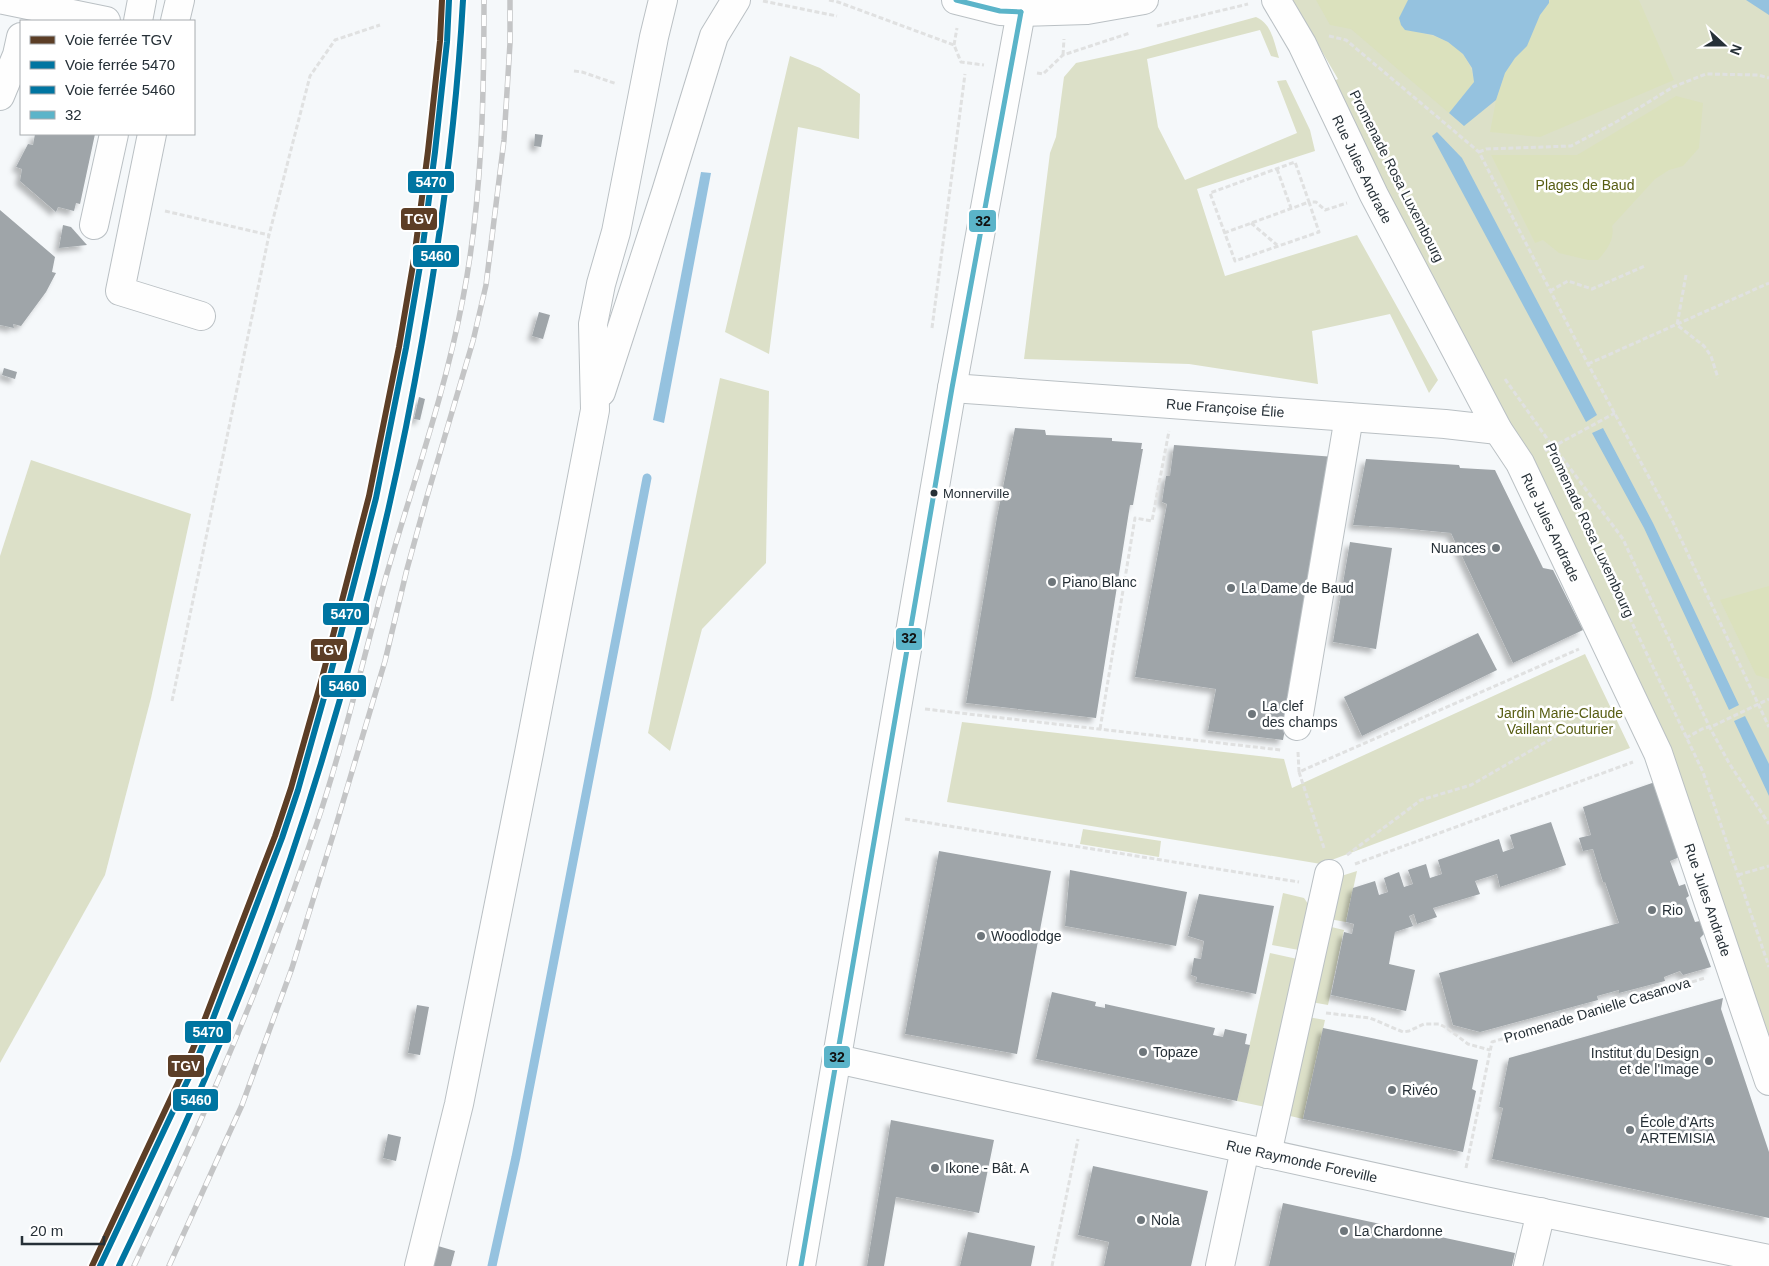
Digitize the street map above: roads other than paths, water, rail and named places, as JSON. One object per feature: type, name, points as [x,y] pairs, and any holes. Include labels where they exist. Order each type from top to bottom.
[{"type":"street","points":[[138,20],[142,0]]},
{"type":"street","points":[[176,20],[180,0]]},
{"type":"street","points":[[595,410],[593,324],[601,284],[616,232],[663,0]]},
{"type":"street","points":[[419,1266],[459,1104],[595,410],[666,192],[712,42],[722,20],[736,0]]},
{"type":"street","points":[[956,0],[1000,10],[1021,12],[1087,10],[1144,0]]},
{"type":"street","name":"Rue Jules Andrade","points":[[1276,0],[1302,44],[1374,195],[1498,430],[1520,463],[1658,753],[1769,1081]]},
{"type":"street","points":[[22,7],[100,20]]},
{"type":"street","points":[[801,1266],[952,388],[1021,12]]},
{"type":"street","points":[[0,96],[17,55],[20,42]]},
{"type":"street","points":[[94,225],[114,135]]},
{"type":"street","points":[[152,135],[120,291],[201,316]]},
{"type":"street","name":"Rue Françoise Élie","points":[[952,388],[1445,424],[1498,430]]},
{"type":"street","points":[[1298,739],[1349,417]]},
{"type":"street","points":[[1220,1266],[1299,1007],[1334,861]]},
{"type":"street","name":"Rue Raymonde Foreville","points":[[837,1059],[1460,1196],[1769,1259]]},
{"type":"street","points":[[1528,1266],[1540,1212]]},
{"type":"water","points":[[1408,0],[1549,0],[1549,3],[1540,15],[1527,46],[1515,58],[1505,73],[1496,100],[1464,126],[1449,113],[1474,82],[1472,68],[1463,54],[1448,42],[1433,35],[1405,30],[1399,18]]},
{"type":"water","points":[[1746,0],[1769,0],[1769,15]]},
{"type":"water","points":[[1437,132],[1462,158],[1597,415],[1586,422],[1432,136]]},
{"type":"water","points":[[701,172],[711,173],[664,423],[653,420]]},
{"type":"water","points":[[1603,428],[1653,523],[1739,705],[1729,710],[1644,528],[1592,433]]},
{"type":"water","points":[[1745,716],[1769,764],[1769,796],[1734,721]]},
{"type":"waterway","points":[[492,1266],[516,1157],[647,478]]},
{"type":"railway","points":[[134,1266],[185,1156],[233,1044],[299,875],[337,758],[385,580],[438,405],[456,334],[474,224],[481,150],[484,0]]},
{"type":"railway","points":[[169,1266],[242,1105],[292,968],[385,661],[407,569],[473,341],[486,285],[504,140],[510,43],[510,0]]},
{"type":"rail line","name":"TGV","points":[[92,1266],[185,1068],[199,1034],[275,836],[291,788],[322,678],[369,496],[399,347],[414,259],[428,151],[440,41],[442,0]]},
{"type":"rail line","name":"5470","points":[[100,1266],[192,1071],[206,1037],[282,838],[298,790],[329,680],[376,498],[406,348],[421,260],[435,152],[447,42],[449,0]]},
{"type":"rail line","name":"5460","points":[[119,1266],[189,1116],[253,962],[300,831],[359,631],[392,495],[426,321],[449,161],[463,0]]},
{"type":"place","name":"Monnerville","points":[[934,493]]},
{"type":"place","name":"Nuances","points":[[1496,548]]},
{"type":"place","name":"Piano Blanc","points":[[1052,582]]},
{"type":"place","name":"La Dame de Baud","points":[[1231,588]]},
{"type":"place","name":"La clef des champs","points":[[1252,714]]},
{"type":"place","name":"Rio","points":[[1652,910]]},
{"type":"place","name":"Woodlodge","points":[[981,936]]},
{"type":"place","name":"Topaze","points":[[1143,1052]]},
{"type":"place","name":"Institut du Design et de l'Image","points":[[1709,1061]]},
{"type":"place","name":"Rivéo","points":[[1392,1090]]},
{"type":"place","name":"École d'Arts ARTEMISIA","points":[[1630,1130]]},
{"type":"place","name":"Ikone - Bât. A","points":[[935,1168]]},
{"type":"place","name":"Nola","points":[[1141,1220]]},
{"type":"place","name":"La Chardonne","points":[[1344,1231]]},
{"type":"park label","name":"Plages de Baud","points":[[1585,185]]},
{"type":"park label","name":"Jardin Marie-Claude Vaillant Couturier","points":[[1560,722]]}]
